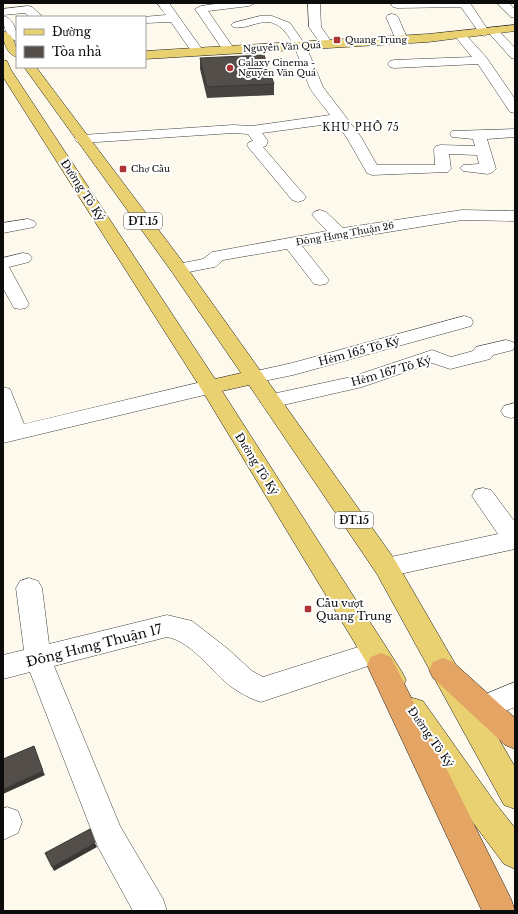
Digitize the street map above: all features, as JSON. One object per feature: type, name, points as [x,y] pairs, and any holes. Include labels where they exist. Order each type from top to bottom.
[{"type":"highway","points":[[378,659],[499,911]]},
{"type":"highway","points":[[443,670],[515,736]]},
{"type":"main road","name":"Nguyễn Văn Quá","points":[[146,55],[402,40],[489,32],[515,28]]},
{"type":"main road","points":[[3,35],[16,51]]},
{"type":"main road","points":[[4,67],[16,67]]},
{"type":"main road","name":"Đường Tô Ký","points":[[4,67],[210,387],[378,659],[485,814],[515,853]]},
{"type":"main road","name":"ĐT.15","points":[[31,68],[179,269],[386,566],[443,670],[515,795]]},
{"type":"main road","points":[[210,387],[254,377]]},
{"type":"street","points":[[163,3],[198,52]]},
{"type":"street","points":[[229,50],[201,9],[249,3]]},
{"type":"street","points":[[314,3],[315,26],[327,44]]},
{"type":"street","points":[[397,5],[464,3],[489,32],[515,56]]},
{"type":"street","points":[[503,3],[515,15]]},
{"type":"street","points":[[3,12],[28,9],[36,16]]},
{"type":"street","points":[[392,17],[402,40]]},
{"type":"street","points":[[146,20],[173,18]]},
{"type":"street","points":[[237,25],[272,18],[286,25],[300,46],[316,88],[354,137],[372,170],[443,169],[441,149],[482,151]]},
{"type":"street","points":[[3,19],[16,36]]},
{"type":"street","points":[[460,35],[482,60],[515,109]]},
{"type":"street","points":[[394,64],[482,60]]},
{"type":"street","points":[[82,139],[233,129],[252,130],[339,118]]},
{"type":"street","points":[[252,130],[262,141],[261,143],[254,145],[298,197]]},
{"type":"street","points":[[457,134],[479,135],[515,133]]},
{"type":"street","points":[[468,168],[488,169],[479,135]]},
{"type":"street","points":[[320,215],[339,234]]},
{"type":"street","name":"Đông Hưng Thuận 26","points":[[179,269],[208,263],[218,256],[339,234],[462,215],[515,216]]},
{"type":"street","points":[[3,228],[28,224]]},
{"type":"street","points":[[291,243],[320,280]]},
{"type":"street","points":[[3,263],[23,258]]},
{"type":"street","points":[[3,270],[20,304]]},
{"type":"street","name":"Hẻm 165 Tô Ký","points":[[254,377],[292,369],[464,322]]},
{"type":"street","name":"Hẻm 167 Tô Ký","points":[[270,401],[355,382],[432,356],[450,363],[483,355],[484,351],[506,346]]},
{"type":"street","points":[[3,394],[10,434],[210,387]]},
{"type":"street","points":[[386,566],[515,540],[483,496]]},
{"type":"street","points":[[29,588],[38,659],[109,836],[151,911]]},
{"type":"street","name":"Đông Hưng Thuận 17","points":[[3,667],[168,626],[183,629],[219,657],[242,679],[261,690],[378,659]]},
{"type":"street","points":[[484,708],[515,694]]},
{"type":"building","points":[[264,55],[274,84],[207,87],[200,58]]},
{"type":"building","points":[[34,746],[43,771],[3,789],[3,759]]},
{"type":"building","points":[[90,829],[95,843],[52,867],[45,853]]},
{"type":"place","name":"Quang Trung","points":[[337,40]]},
{"type":"place","name":"Galaxy Cinema - Nguyễn Văn Quá","points":[[230,68]]},
{"type":"place","name":"Chợ Cầu","points":[[123,169]]},
{"type":"place","name":"Cầu vượt Quang Trung","points":[[308,609]]},
{"type":"district","name":"KHU PHỐ 75","points":[[361,127]]}]
